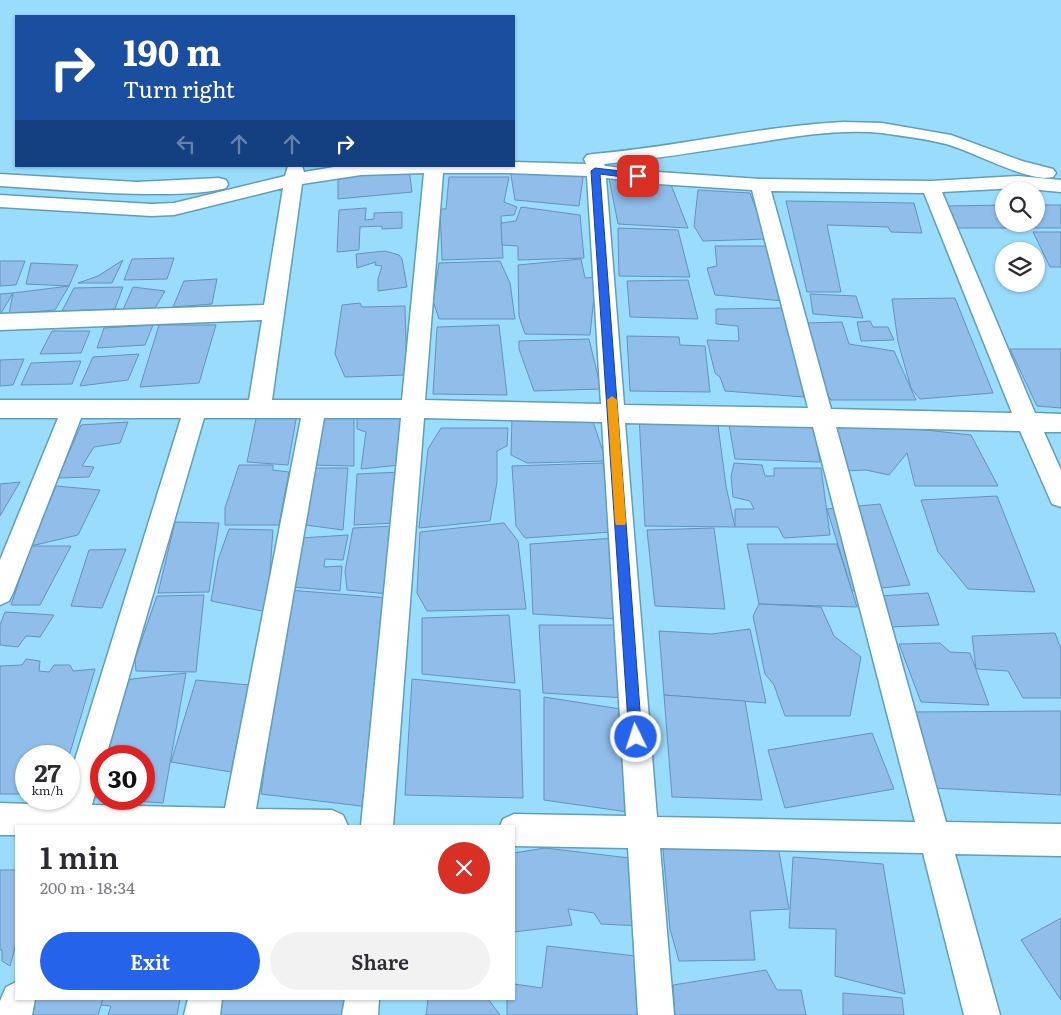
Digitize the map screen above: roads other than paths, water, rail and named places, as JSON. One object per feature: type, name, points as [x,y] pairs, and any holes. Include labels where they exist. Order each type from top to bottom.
[{"type":"street","points":[[515,167],[595,165],[642,155],[808,129],[844,127],[882,128],[950,140],[1016,165],[1061,177]]},
{"type":"street","points":[[986,153],[994,161],[997,169],[996,176],[991,183]]},
{"type":"street","points":[[515,160],[595,165],[658,178],[760,185],[931,188],[1018,182],[1061,186]]},
{"type":"street","points":[[595,165],[656,1015]]},
{"type":"street","points":[[377,825],[434,167]]},
{"type":"street","points":[[0,180],[136,188],[190,188],[300,172],[434,167],[508,167]]},
{"type":"street","points":[[0,201],[151,210],[174,208],[300,172]]},
{"type":"street","points":[[259,408],[273,312],[300,172]]},
{"type":"street","points":[[760,185],[982,1015]]},
{"type":"street","points":[[931,188],[1061,497]]},
{"type":"street","points":[[0,322],[273,312]]},
{"type":"street","points":[[0,593],[73,408]]},
{"type":"street","points":[[0,819],[71,823],[237,825],[314,408]]},
{"type":"street","points":[[0,409],[413,409],[1061,423]]},
{"type":"street","points":[[71,823],[195,409]]},
{"type":"street","points":[[515,830],[1061,840]]},
{"type":"street","points":[[14,1015],[18,1000]]},
{"type":"street","points":[[202,1015],[205,1000]]},
{"type":"street","points":[[360,1015],[362,1000]]}]
